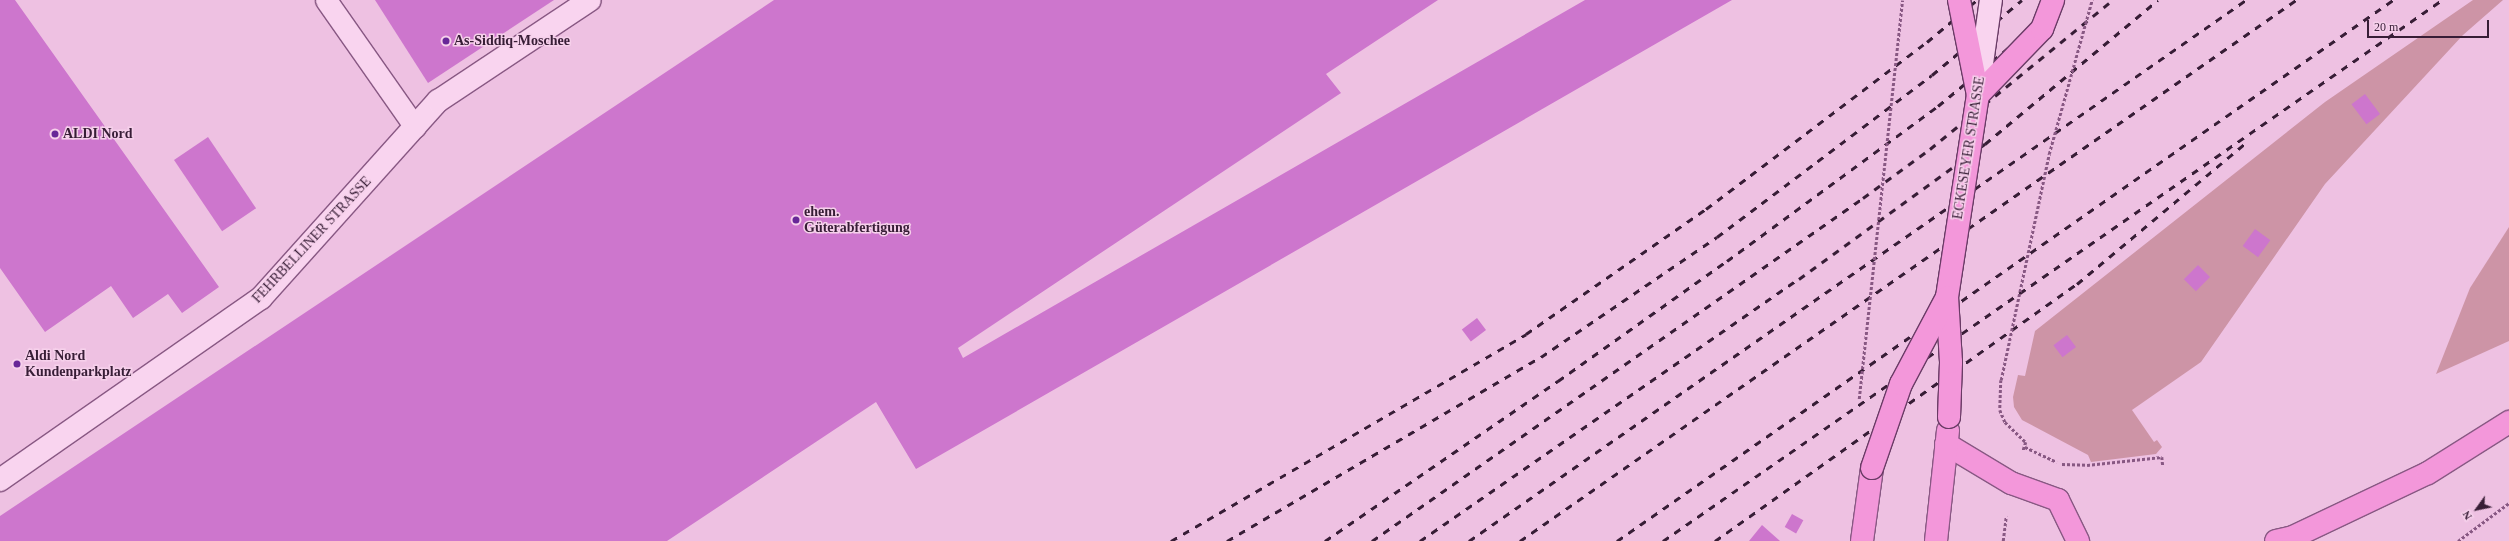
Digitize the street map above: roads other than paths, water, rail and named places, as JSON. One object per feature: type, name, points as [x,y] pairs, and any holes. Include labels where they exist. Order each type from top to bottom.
[{"type":"main road","points":[[1959,0],[1978,95]]},
{"type":"main road","points":[[1978,95],[2042,29],[2053,0]]},
{"type":"main road","name":"ECKESEYER STRASSE","points":[[1936,541],[1949,417],[1951,362],[1947,297],[1978,95]]},
{"type":"main road","name":"ECKESEYER STRASSE","points":[[1862,541],[1872,468],[1901,384],[1947,297]]},
{"type":"main road","points":[[2276,541],[2293,537],[2428,474],[2509,422]]},
{"type":"main road","points":[[1946,444],[2011,483],[2058,500],[2078,541]]},
{"type":"street","name":"FEHRBELLINER STRASSE","points":[[0,480],[262,298],[438,101],[590,0]]},
{"type":"street","name":"ECKESEYER STRASSE","points":[[1978,95],[1991,0]]},
{"type":"lane","points":[[326,0],[415,128]]},
{"type":"railway","points":[[1171,541],[1526,334],[1706,209],[1927,42],[1977,0]]},
{"type":"railway","points":[[1227,541],[1541,357],[1717,237],[1932,75],[2022,0]]},
{"type":"railway","points":[[1325,541],[1558,381],[1727,261],[1938,106],[2066,0]]},
{"type":"railway","points":[[1372,541],[1863,198],[1930,149],[2113,0]]},
{"type":"railway","points":[[1420,541],[1799,279],[1985,144],[2158,0]]},
{"type":"railway","points":[[1469,541],[2246,0]]},
{"type":"railway","points":[[1520,541],[2296,0]]},
{"type":"railway","points":[[1617,541],[2393,0]]},
{"type":"railway","points":[[1663,541],[2442,0]]},
{"type":"railway","points":[[1715,541],[2077,284],[2247,142]]},
{"type":"place","name":"As-Siddiq-Moschee","points":[[446,41]]},
{"type":"place","name":"ALDI Nord","points":[[55,134]]},
{"type":"place","name":"ehem. Güterabfertigung","points":[[796,220]]},
{"type":"place","name":"Aldi Nord Kundenparkplatz","points":[[17,364]]}]
